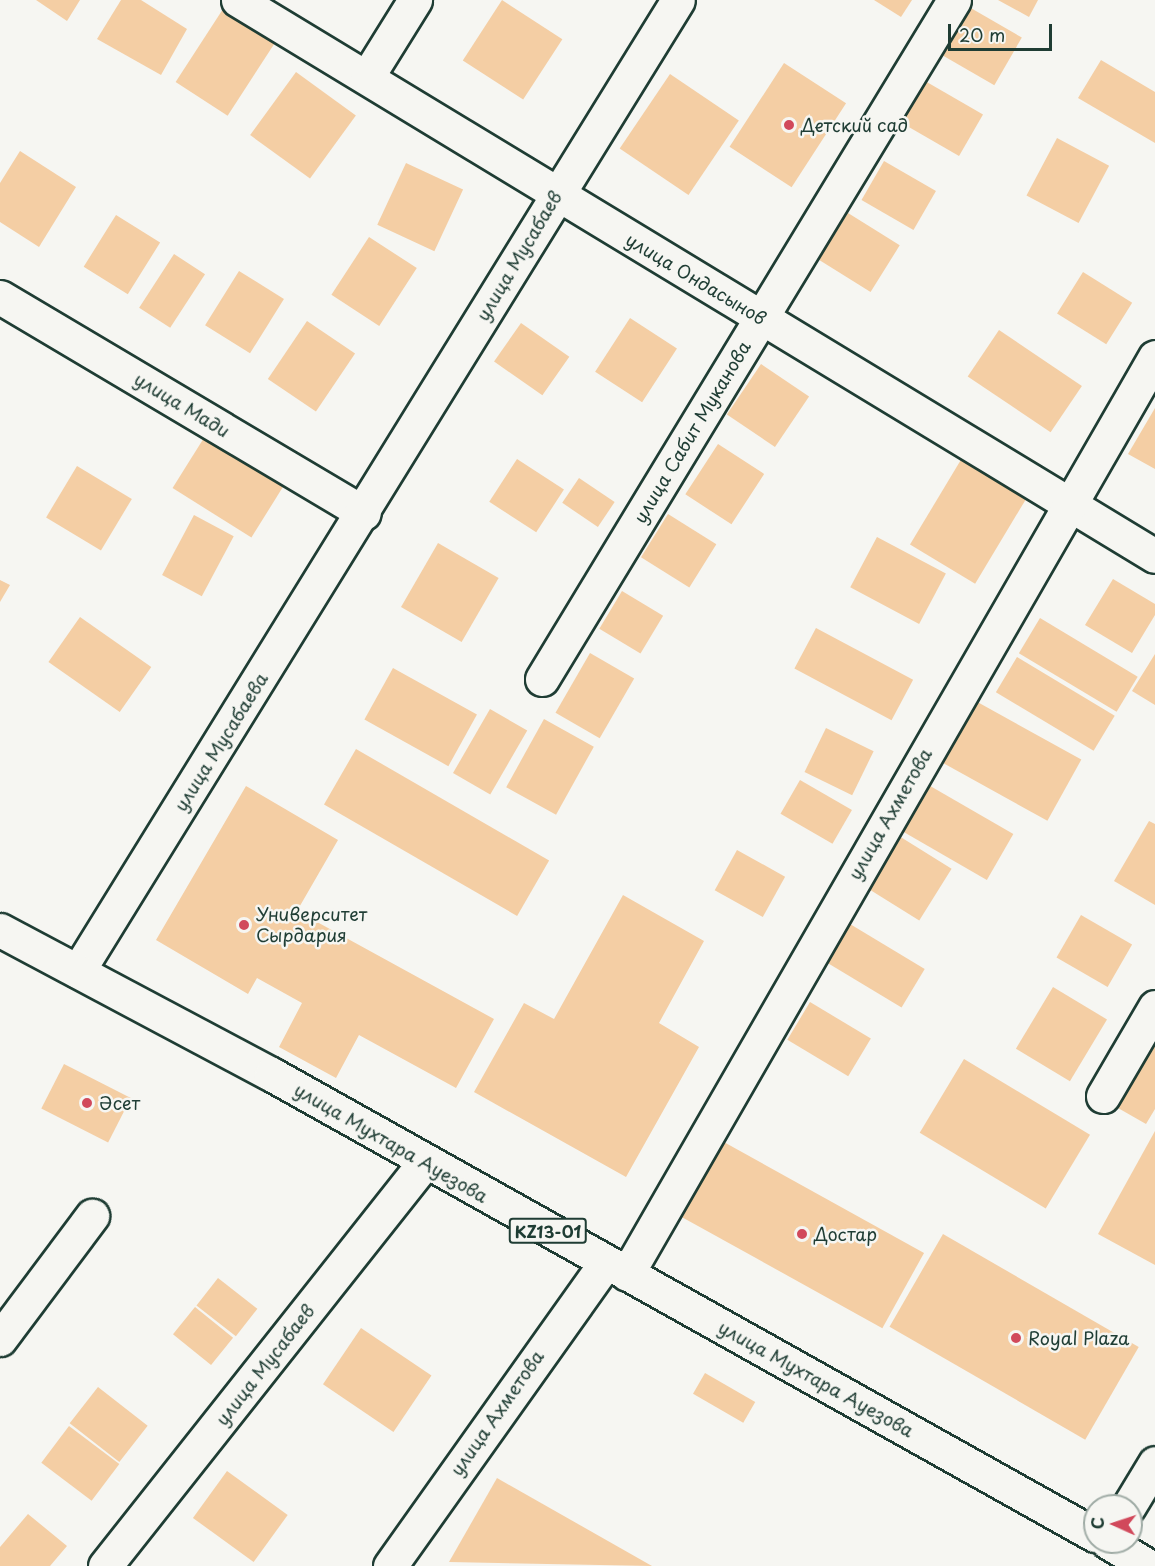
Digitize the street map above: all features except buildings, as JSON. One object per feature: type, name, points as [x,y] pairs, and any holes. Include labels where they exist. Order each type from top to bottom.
[{"type":"street","name":"улица Ондасынов","points":[[238,0],[556,195],[1155,556]]},
{"type":"street","points":[[367,77],[415,0]]},
{"type":"street","name":"улица Мусабаев","points":[[364,513],[556,195],[678,0]]},
{"type":"street","name":"улица Сабит Муканова","points":[[542,679],[954,0]]},
{"type":"street","name":"улица Мади","points":[[0,297],[364,513]]},
{"type":"street","name":"улица Ахметова","points":[[390,1566],[616,1268],[1155,357]]},
{"type":"street","name":"улица Мусабаева","points":[[78,971],[364,513]]},
{"type":"street","name":"улица Мухтара Ауезова","points":[[0,930],[616,1268],[1083,1528]]},
{"type":"street","points":[[1103,1096],[1155,1007]]},
{"type":"street","name":"улица Мусабаев","points":[[105,1566],[424,1163]]},
{"type":"street","points":[[0,1339],[92,1216]]},
{"type":"street","points":[[1136,1494],[1155,1463]]},
{"type":"street","points":[[1128,1554],[1148,1566]]},
{"type":"place","name":"Детский сад","points":[[789,125]]},
{"type":"place","name":"Университет Сырдария","points":[[244,925]]},
{"type":"place","name":"Әсет","points":[[87,1103]]},
{"type":"place","name":"Достар","points":[[802,1234]]},
{"type":"place","name":"Royal Plaza","points":[[1016,1338]]}]
